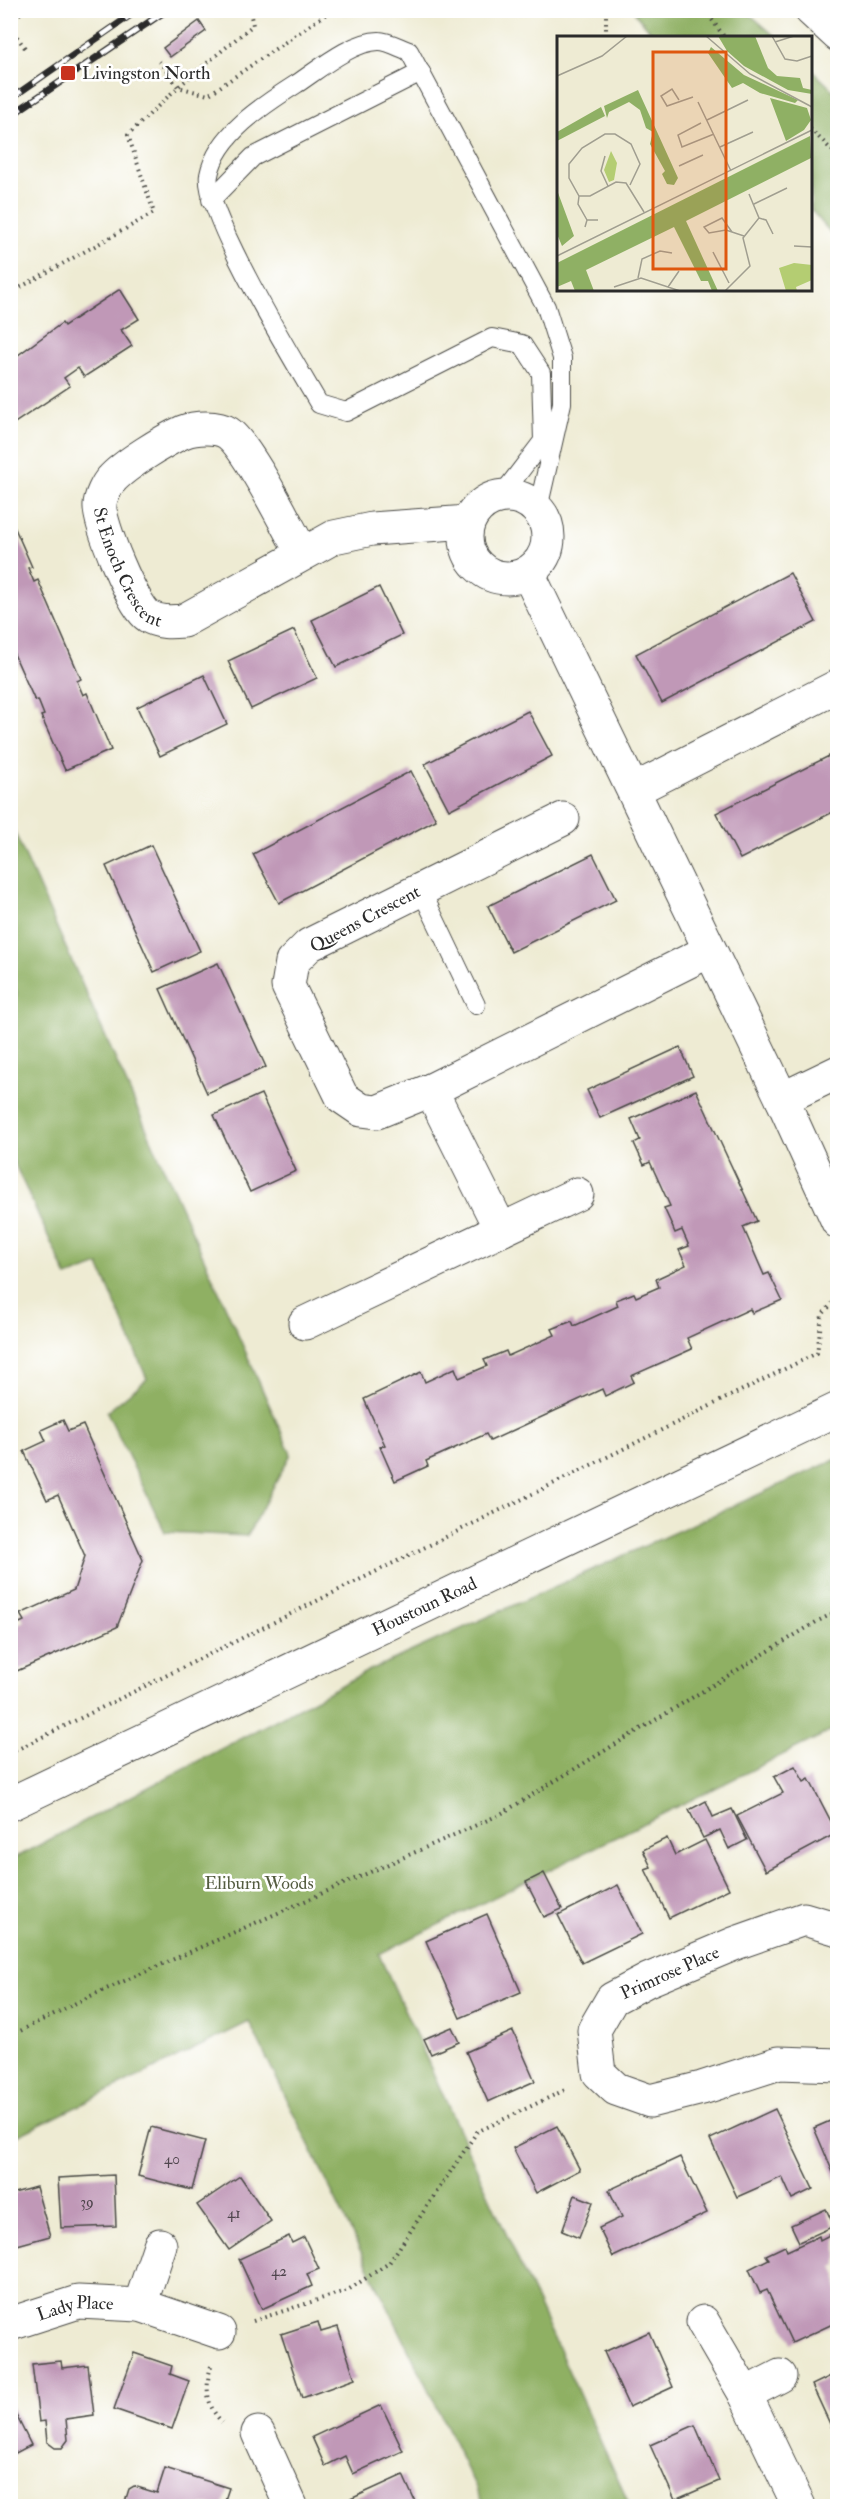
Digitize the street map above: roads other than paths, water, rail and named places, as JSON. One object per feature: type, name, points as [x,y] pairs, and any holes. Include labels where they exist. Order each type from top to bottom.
[{"type":"street","points":[[811,10],[837,35]]},
{"type":"street","name":"St Enoch Crescent","points":[[302,553],[245,453],[227,433],[206,428],[185,431],[128,466],[110,481],[100,504],[104,527],[127,585],[146,616],[164,622],[183,621],[334,537],[372,530],[468,522]]},
{"type":"street","points":[[423,526],[487,574],[505,578],[528,573],[541,561],[548,544],[548,531],[544,517],[538,509],[527,501],[513,496],[501,496],[486,501],[475,510],[468,522],[465,539],[471,558],[476,564]]},
{"type":"street","points":[[528,573],[782,1099],[837,1222]]},
{"type":"street","points":[[634,790],[837,686]]},
{"type":"street","name":"Queens Crescent","points":[[563,819],[309,945],[292,962],[288,986],[342,1097],[361,1110],[377,1112],[431,1090],[709,951]]},
{"type":"street","points":[[782,1099],[837,1072]]},
{"type":"street","points":[[431,1090],[501,1230]]},
{"type":"street","points":[[305,1323],[577,1194]]},
{"type":"street","name":"Houstoun Road","points":[[10,1804],[837,1409]]},
{"type":"street","name":"Primrose Place","points":[[837,1929],[804,1919],[736,1943],[648,1980],[612,1999],[594,2030],[599,2073],[616,2089],[650,2101],[702,2088],[779,2063],[837,2065]]},
{"type":"street","name":"Lady Place","points":[[140,2305],[160,2246]]},
{"type":"street","name":"Lady Place","points":[[10,2324],[78,2302],[140,2305],[219,2332]]},
{"type":"street","points":[[703,2322],[744,2394],[799,2506]]},
{"type":"street","points":[[744,2394],[780,2376]]},
{"type":"street","points":[[258,2433],[291,2506]]},
{"type":"lane","points":[[501,496],[543,441],[540,373],[522,344],[492,338],[346,412],[319,404],[240,263],[211,200],[208,177],[219,149],[260,107],[352,48],[379,41],[409,51],[546,307],[562,358],[562,403],[538,509]]},
{"type":"lane","points":[[211,200],[253,156],[421,72]]},
{"type":"lane","points":[[421,890],[476,1005]]},
{"type":"railway","points":[[10,99],[138,10]]},
{"type":"railway","points":[[10,116],[167,10]]},
{"type":"place","name":"Livingston North","points":[[68,73]]},
{"type":"park label","name":"Eliburn Woods","points":[[259,1883]]}]
